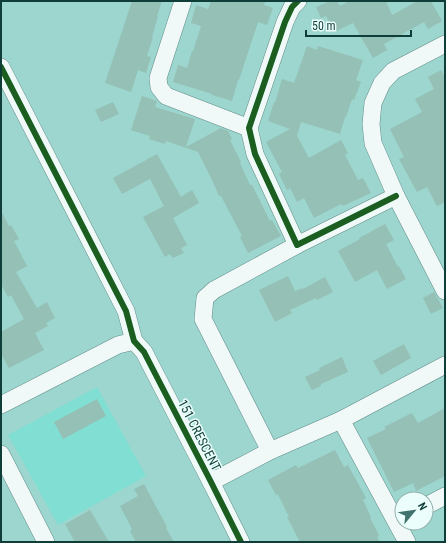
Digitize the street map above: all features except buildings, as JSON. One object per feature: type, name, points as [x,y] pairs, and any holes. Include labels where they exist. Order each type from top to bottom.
[{"type":"street","points":[[183,1],[158,78],[159,87],[166,96],[248,128]]},
{"type":"street","points":[[297,245],[255,154],[248,128],[285,22],[292,7],[298,1]]},
{"type":"street","points":[[445,44],[393,71],[382,83],[373,103],[371,124],[373,144],[396,196],[445,291]]},
{"type":"street","points":[[1,67],[126,311],[134,341],[118,345],[1,405]]},
{"type":"street","points":[[270,451],[203,319],[206,298],[214,290],[297,245],[396,196]]},
{"type":"street","name":"151 CRESCENT","points":[[134,341],[144,352],[241,542]]},
{"type":"street","points":[[211,482],[270,451],[341,420],[445,365]]},
{"type":"street","points":[[341,420],[394,511]]},
{"type":"street","points":[[1,454],[46,542]]},
{"type":"street","points":[[434,502],[445,496]]},
{"type":"street","points":[[403,531],[407,542]]},
{"type":"shaded area","points":[[97,387],[146,476],[58,525],[8,435]]},
{"type":"cycle path","points":[[298,1],[292,7],[285,22],[249,128],[255,154],[297,245],[396,196]]},
{"type":"cycle path","points":[[1,67],[126,311],[134,341],[144,352],[241,542]]}]
